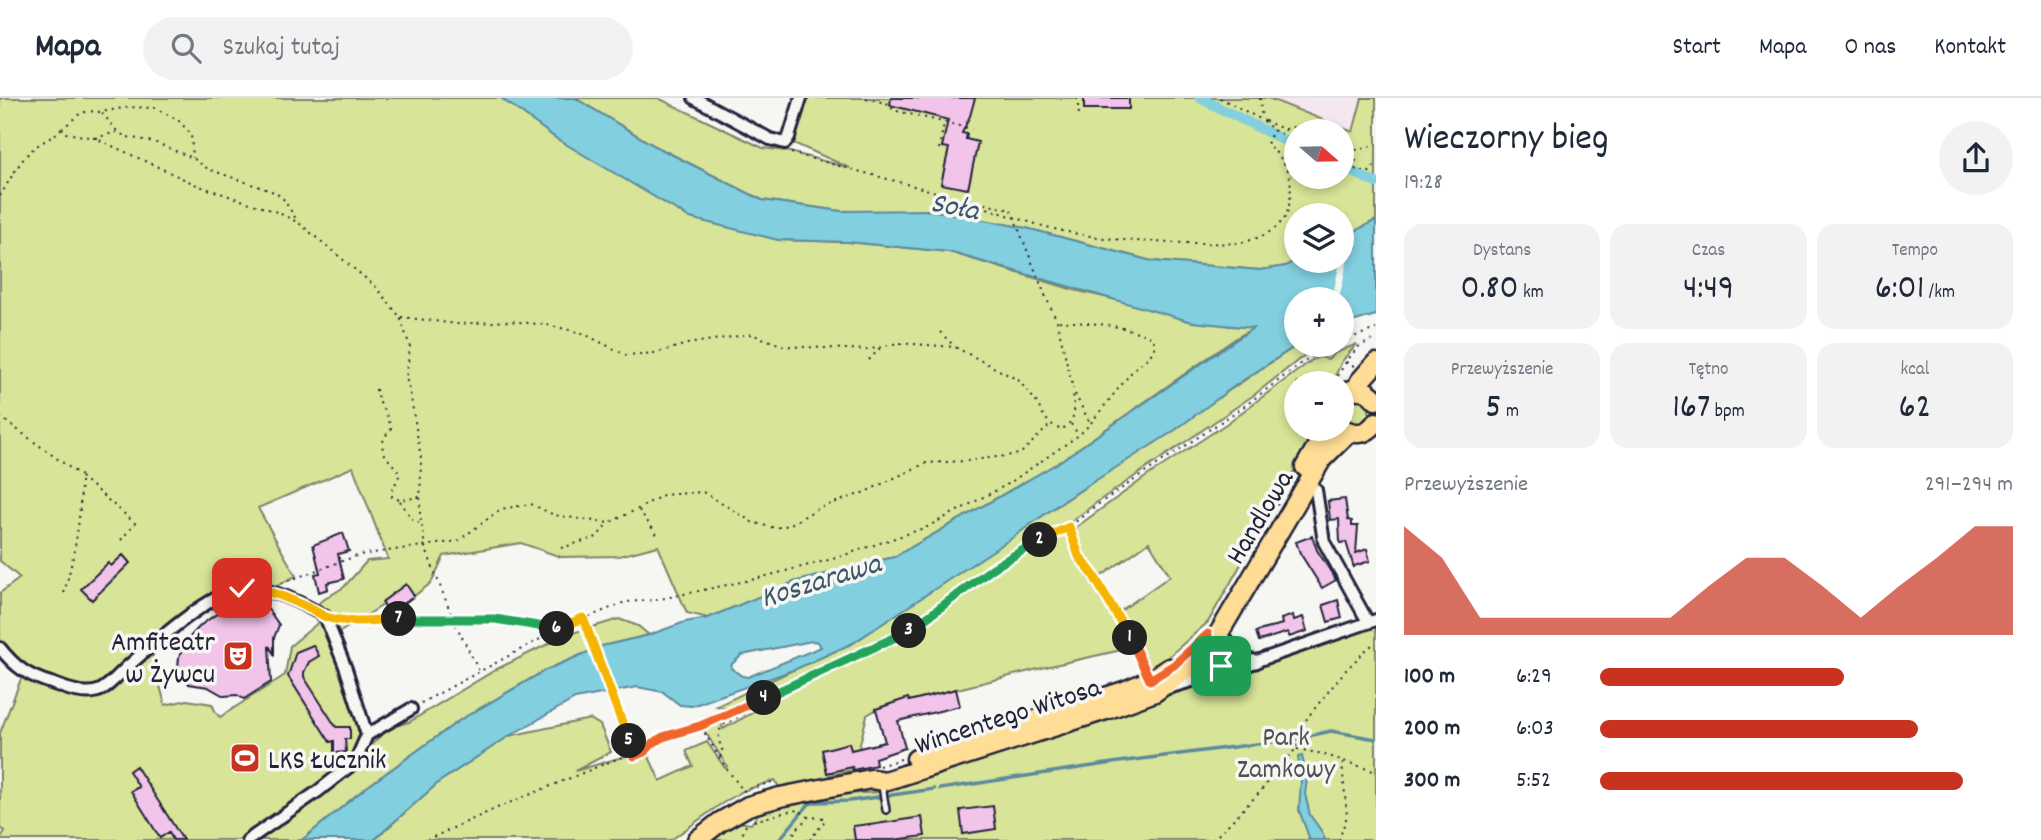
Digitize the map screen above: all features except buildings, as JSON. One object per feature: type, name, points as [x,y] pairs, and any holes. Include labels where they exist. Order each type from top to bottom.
[{"type":"main road","points":[[1354,386],[1376,363]]},
{"type":"main road","points":[[1354,391],[1364,390],[1375,394]]},
{"type":"main road","points":[[1354,432],[1367,431],[1376,422]]},
{"type":"main road","name":"Handlowa","points":[[1207,639],[1320,441]]},
{"type":"main road","name":"Handlowa","points":[[1207,639],[1337,441]]},
{"type":"main road","name":"Wincentego Witosa","points":[[696,840],[748,806],[780,797],[879,784],[885,770],[1153,686],[1191,666],[1207,639]]},
{"type":"street","points":[[694,98],[770,139],[785,143],[801,98]]},
{"type":"street","points":[[1153,686],[1230,670],[1372,621],[1324,542],[1316,490]]},
{"type":"street","points":[[0,648],[13,664],[36,678],[78,691],[100,691],[150,647],[214,597],[242,588],[260,589],[325,616],[346,669],[367,735]]},
{"type":"street","points":[[1207,639],[1250,660],[1263,660]]},
{"type":"street","points":[[1207,639],[1213,661],[1230,670]]},
{"type":"street","points":[[248,840],[355,762],[367,735],[411,709]]},
{"type":"lane","points":[[1079,556],[1094,576],[1135,647],[1153,686]]},
{"type":"lane","points":[[879,784],[886,810]]},
{"type":"path","points":[[866,98],[887,103],[893,110],[972,129]]},
{"type":"path","points":[[887,103],[889,98]]},
{"type":"path","points":[[1077,98],[1079,114]]},
{"type":"path","points":[[1220,98],[1284,129]]},
{"type":"path","points":[[1260,98],[1263,120],[1273,130],[1284,135]]},
{"type":"path","points":[[0,196],[29,152],[42,141],[53,137],[78,115],[88,111],[101,112],[129,107],[155,108],[178,120],[191,134],[193,158]]},
{"type":"path","points":[[101,112],[117,132],[146,139],[193,158],[208,169],[274,192],[282,197],[299,223]]},
{"type":"path","points":[[939,149],[944,122]]},
{"type":"path","points":[[61,129],[66,133],[94,138],[199,186],[277,212],[299,223],[376,287],[400,317],[410,347],[406,378],[421,458],[421,524],[425,547],[453,619],[480,672]]},
{"type":"path","points":[[961,199],[1077,234],[1155,243],[1240,243],[1278,227],[1288,214],[1290,178],[1287,166],[1267,144],[1273,130]]},
{"type":"path","points":[[94,138],[117,132]]},
{"type":"path","points":[[785,143],[786,151],[1011,210],[1057,321],[1073,390],[1074,416],[1070,424],[1061,429],[1051,424],[1018,380],[955,347],[940,332]]},
{"type":"path","points":[[1354,150],[1364,150],[1376,144]]},
{"type":"path","points":[[1354,160],[1359,162]]},
{"type":"path","points":[[1354,169],[1370,172],[1376,163]]},
{"type":"path","points":[[400,317],[457,324],[510,321],[548,325],[582,333],[626,355],[656,353],[687,344],[751,334],[784,346],[856,351],[898,343],[955,347]]},
{"type":"path","points":[[411,709],[556,630],[625,602],[656,600],[836,558],[927,527],[1008,484],[1079,435],[1134,369],[1150,356],[1155,346],[1153,338],[1138,331],[1108,324],[1057,321]]},
{"type":"path","points":[[1354,337],[1376,329]]},
{"type":"path","points":[[1341,371],[1358,347],[1376,338]]},
{"type":"path","points":[[869,360],[881,347]]},
{"type":"path","points":[[427,840],[496,808],[619,758],[644,752],[663,737],[700,726],[905,634],[993,568],[1046,537],[1069,527],[1312,357]]},
{"type":"path","points":[[1346,362],[1354,366]]},
{"type":"path","points":[[376,389],[382,408],[390,420],[391,429],[385,436],[383,452],[400,474],[392,497],[400,500],[421,497]]},
{"type":"path","points":[[1073,390],[1090,424]]},
{"type":"path","points":[[0,416],[81,476],[135,523],[121,540]]},
{"type":"path","points":[[561,548],[597,537],[608,523],[663,495],[703,492],[752,522],[775,527],[789,525],[817,509],[865,492],[926,463],[1020,454],[1051,424]]},
{"type":"path","points":[[1070,424],[1079,435]]},
{"type":"path","points":[[1256,541],[1297,470]]},
{"type":"path","points":[[63,597],[76,547],[81,509],[81,476]]},
{"type":"path","points":[[400,500],[412,519],[421,524]]},
{"type":"path","points":[[273,593],[274,587],[359,555],[458,541],[501,509],[531,504],[554,515],[608,523]]},
{"type":"path","points":[[638,509],[658,536]]},
{"type":"path","points":[[1069,527],[1079,556]]},
{"type":"path","points":[[325,616],[364,621],[495,619],[556,630]]},
{"type":"path","points":[[583,618],[634,756]]},
{"type":"path","points":[[1168,661],[1207,639]]},
{"type":"path","points":[[1213,840],[1259,793],[1296,749],[1307,718],[1345,671],[1376,643]]},
{"type":"path","points":[[720,758],[723,752],[718,737],[720,727],[747,713],[755,702]]},
{"type":"path","points":[[700,726],[747,799]]},
{"type":"path","points":[[1296,749],[1323,754],[1376,772]]},
{"type":"path","points":[[1339,840],[1347,816],[1342,761]]},
{"type":"path","points":[[740,840],[749,818],[757,821],[793,810],[808,817],[827,818],[809,840]]},
{"type":"path","points":[[791,840],[795,831],[808,817]]},
{"type":"shaded area","points":[[1268,98],[1362,98],[1354,132],[1354,119],[1321,119]]},
{"type":"green space","points":[[0,98],[501,98],[557,139],[778,240],[848,242],[949,252],[1074,290],[1230,326],[1255,327],[1056,464],[894,557],[794,582],[708,618],[687,613],[658,546],[619,556],[561,557],[521,543],[444,556],[431,583],[414,596],[406,585],[382,602],[383,605],[332,637],[367,735],[356,760],[392,727],[409,722],[497,669],[566,635],[619,619],[638,626],[649,635],[602,646],[546,670],[460,720],[364,789],[302,840],[0,840],[5,831],[0,828],[0,733],[24,671],[0,648],[0,593],[20,578],[0,561]],"holes":[[[353,467],[388,559],[367,561],[344,587],[320,602],[315,611],[325,617],[290,646],[285,675],[220,717],[212,704],[187,700],[165,705],[150,646],[231,591],[273,593],[274,587],[296,576],[258,508]]]},
{"type":"green space","points":[[575,98],[658,98],[763,148],[786,151],[850,168],[791,142],[802,98],[1268,98],[1320,119],[1284,119],[1284,189],[1354,189],[1354,128],[1362,98],[1376,98],[1376,220],[1354,232],[1354,203],[1284,203],[1284,266],[1260,270],[1152,261],[1026,228],[931,211],[841,211],[762,200],[655,146]]},
{"type":"green space","points":[[1284,354],[1284,357],[1302,357],[1254,395],[1067,525],[1042,536],[991,567],[916,623],[728,709],[717,706],[853,643]]},
{"type":"green space","points":[[1319,357],[1346,357],[1337,371],[1297,371]]},
{"type":"green space","points":[[1284,381],[1284,441],[1309,441],[1208,622],[1150,673],[1135,647],[892,703],[867,715],[859,748],[849,751],[853,770],[780,789],[775,780],[743,791],[671,840],[374,840],[439,782],[509,736],[590,719],[600,725],[611,752],[575,771],[646,750],[660,781],[693,766],[686,751],[707,742],[725,768],[727,766],[702,727],[720,720],[723,729],[752,713],[761,701],[909,636],[995,570],[1075,528]],"holes":[[[1149,542],[1170,576],[1116,614],[1096,580]]]},
{"type":"green space","points":[[1354,397],[1365,401],[1369,409],[1368,417],[1358,425],[1354,424]]},
{"type":"green space","name":"Park Zamkowy","points":[[1376,626],[1376,840],[713,840],[738,822],[751,824],[761,810],[817,796],[878,792],[1191,685],[1284,659]]},
{"type":"water","name":"Koszarawa","points":[[501,98],[575,98],[655,146],[762,200],[841,211],[931,210],[1026,228],[1152,261],[1260,270],[1284,266],[1284,273],[1354,273],[1354,232],[1376,220],[1376,315],[1354,321],[1354,287],[1284,287],[1284,354],[1174,431],[1063,501],[853,643],[796,669],[692,706],[680,705],[663,692],[637,687],[575,699],[509,736],[439,782],[374,840],[302,840],[364,789],[460,720],[546,670],[602,646],[708,618],[794,582],[894,557],[1056,464],[1253,328],[1192,322],[949,252],[848,242],[778,240],[690,218],[557,139]],"holes":[[[812,641],[818,642],[821,647],[748,677],[731,668],[742,655]]]},
{"type":"water","points":[[1302,756],[1307,779],[1305,794],[1310,815],[1325,840],[1310,840],[1299,810],[1301,782],[1298,757]]},
{"type":"pier","points":[[1337,273],[1345,273],[1342,287],[1335,287]]},
{"type":"waterway","points":[[1200,98],[1284,140]]},
{"type":"waterway","points":[[1354,173],[1376,183]]},
{"type":"waterway","points":[[940,789],[1295,739],[1331,731],[1376,739]]},
{"type":"waterway","points":[[779,840],[809,804],[934,789]]},
{"type":"place","name":"Amfiteatr w Żywcu","points":[[238,656]]},
{"type":"place","name":"LKS Łucznik","points":[[245,758]]},
{"type":"route","points":[[242,588],[273,593],[337,619],[495,619],[556,630],[583,618],[634,756],[644,752],[663,737],[700,726],[905,634],[993,568],[1046,537],[1069,527],[1079,556],[1094,576],[1135,647],[1150,680],[1174,665],[1208,634],[1210,656],[1221,666]]},
{"type":"water label","name":"Soła","points":[[955,205]]}]
